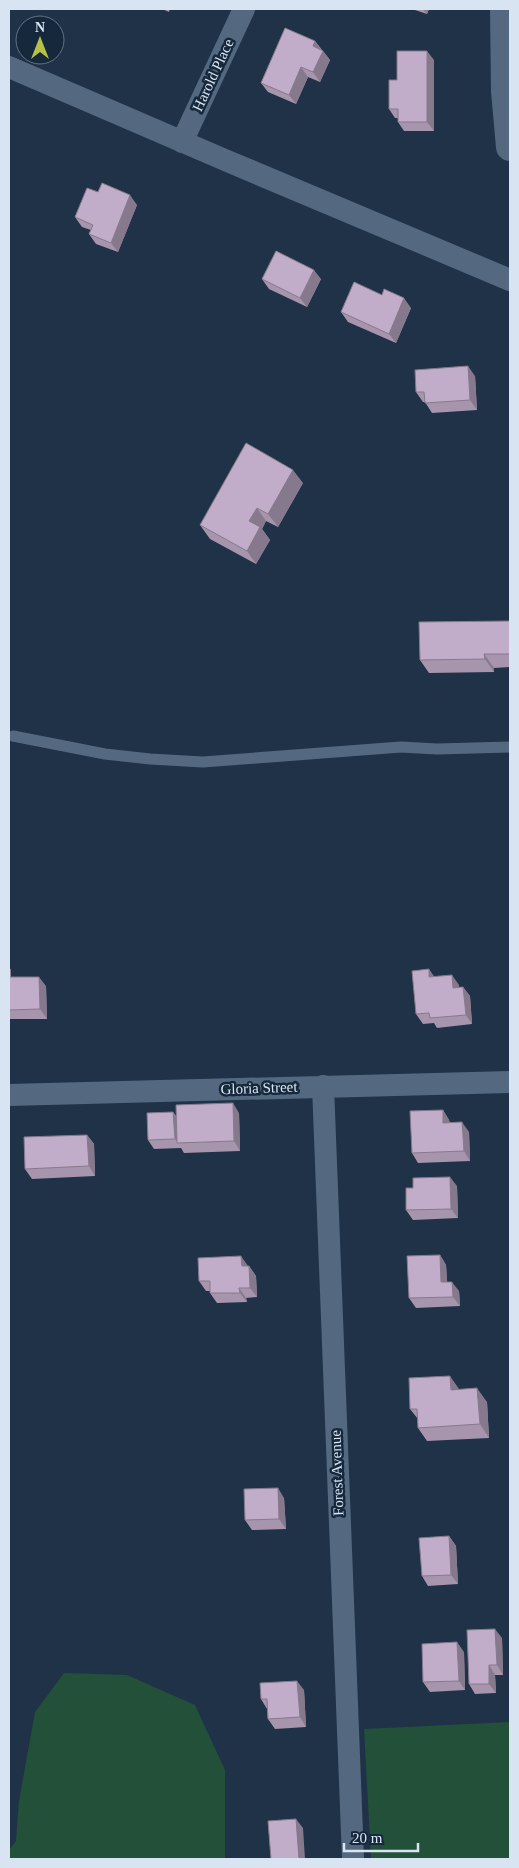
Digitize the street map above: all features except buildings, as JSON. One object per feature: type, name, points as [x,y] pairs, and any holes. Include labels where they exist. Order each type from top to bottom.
[{"type":"street","name":"Harold Place","points":[[182,142],[244,9]]},
{"type":"street","points":[[504,9],[505,91],[510,147]]},
{"type":"street","points":[[9,67],[510,280]]},
{"type":"street","name":"Gloria Street","points":[[9,1095],[510,1082]]},
{"type":"street","name":"Forest Avenue","points":[[323,1086],[353,1859]]},
{"type":"lane","points":[[13,736],[105,754],[204,762],[401,747],[438,749],[510,747]]},
{"type":"green space","points":[[64,1673],[127,1675],[195,1705],[225,1770],[225,1859],[9,1859],[9,1850],[16,1841],[19,1801],[35,1712]]},
{"type":"green space","points":[[510,1722],[510,1859],[371,1859],[364,1729]]}]
